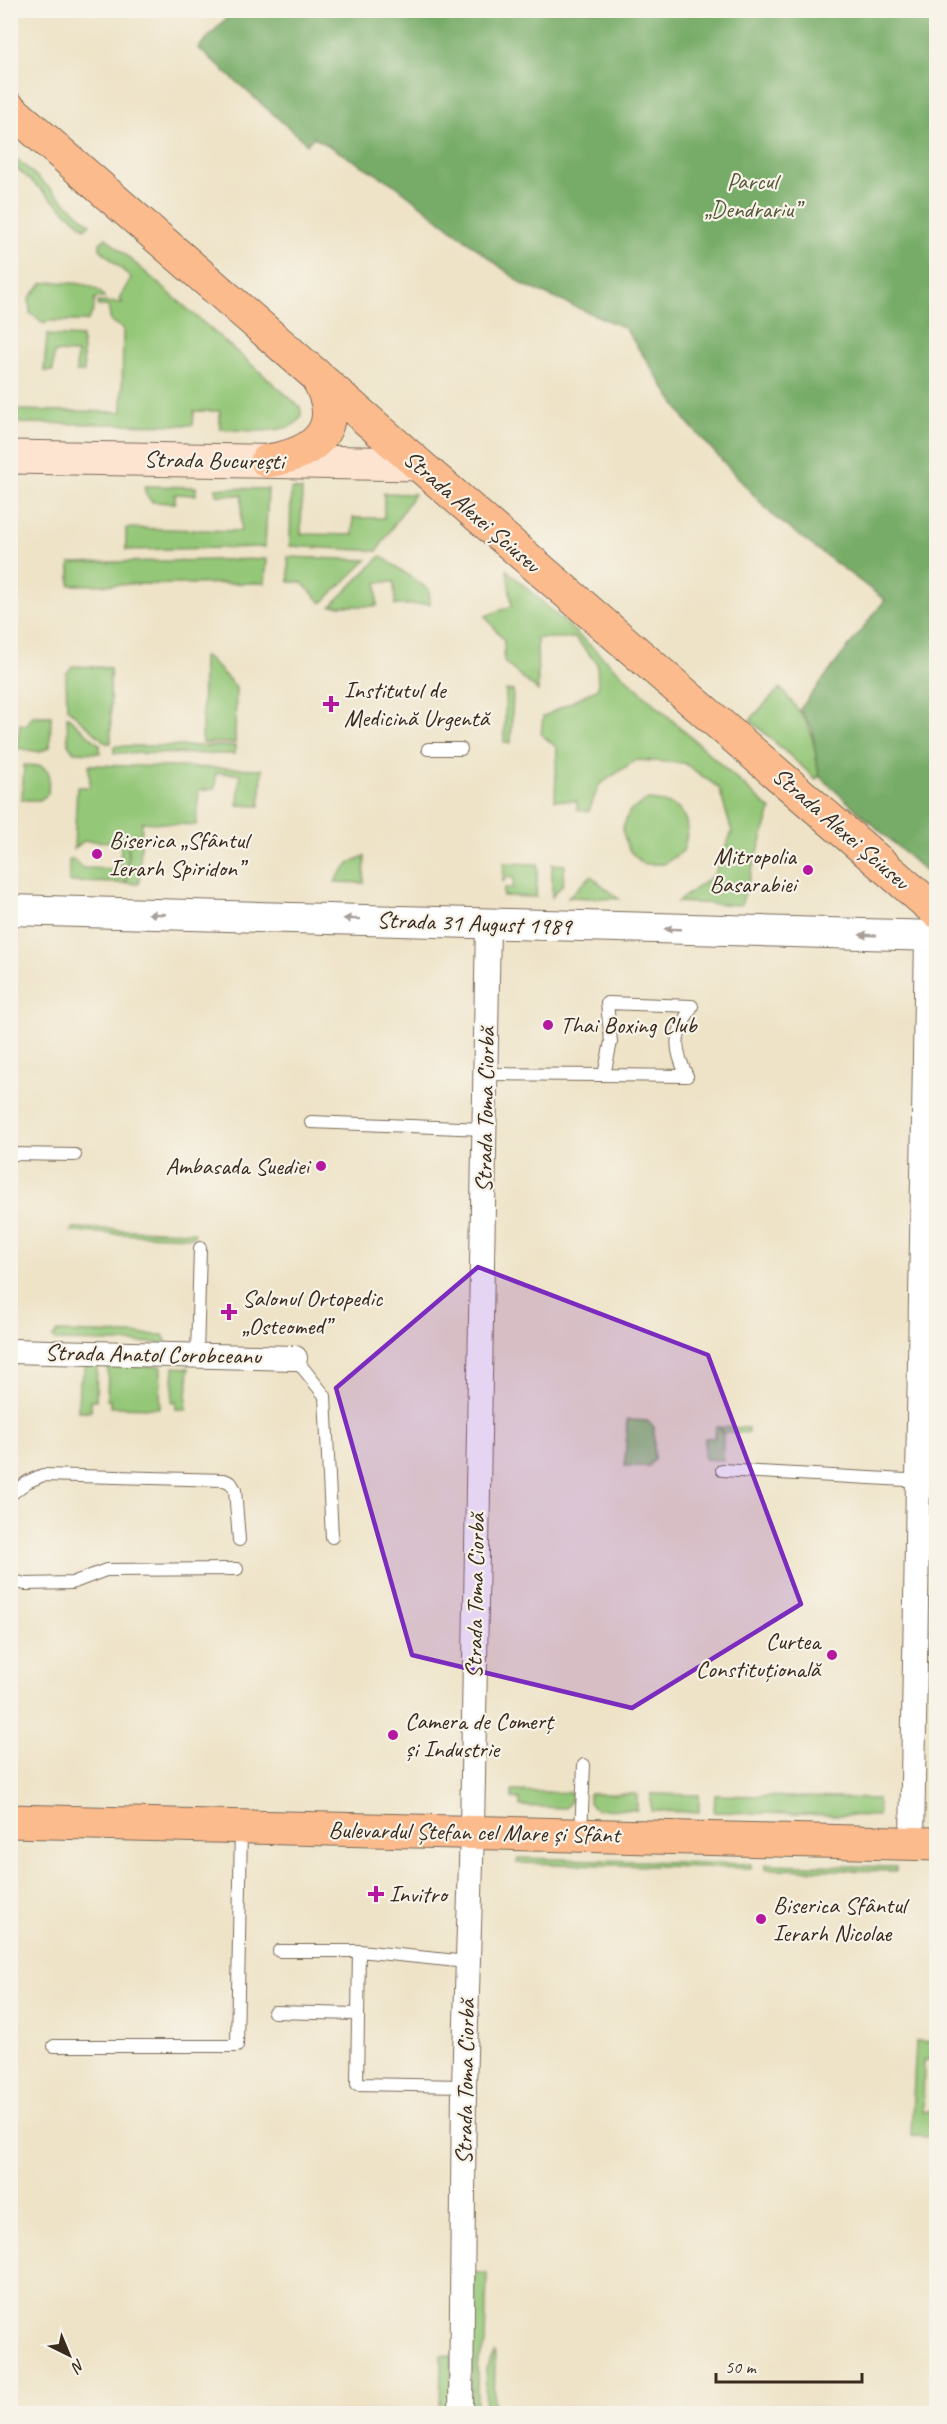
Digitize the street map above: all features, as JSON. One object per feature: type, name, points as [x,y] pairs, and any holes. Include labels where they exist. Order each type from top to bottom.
[{"type":"main road","name":"Strada Alexei Șciusev","points":[[10,109],[418,464],[933,928]]},
{"type":"main road","points":[[267,461],[304,452],[313,447],[325,430],[329,421],[328,399],[314,372]]},
{"type":"main road","name":"Strada București","points":[[10,457],[418,464]]},
{"type":"main road","name":"Bulevardul Ștefan cel Mare și Sfânt","points":[[10,1821],[924,1843]]},
{"type":"street","name":"Strada 31 August 1989","points":[[10,909],[488,922],[933,928]]},
{"type":"street","name":"Strada Toma Ciorbă","points":[[461,2414],[464,2086],[472,1832],[488,922]]},
{"type":"street","points":[[924,1843],[918,1476],[933,928]]},
{"type":"street","name":"Strada Anatol Corobceanu","points":[[10,1350],[295,1358]]},
{"type":"lane","points":[[428,749],[461,749]]},
{"type":"lane","points":[[486,1074],[687,1076],[675,1041],[692,1006],[608,1003],[611,1042],[604,1075]]},
{"type":"lane","points":[[311,1122],[484,1129]]},
{"type":"lane","points":[[10,1154],[75,1155]]},
{"type":"lane","points":[[197,1355],[201,1248]]},
{"type":"lane","points":[[295,1358],[325,1396],[332,1537]]},
{"type":"lane","points":[[722,1470],[906,1480],[918,1476]]},
{"type":"lane","points":[[10,1495],[27,1482],[43,1475],[225,1480],[231,1483],[235,1490],[239,1540]]},
{"type":"lane","points":[[10,1580],[25,1584],[72,1583],[106,1570],[237,1569]]},
{"type":"lane","points":[[581,1834],[584,1765]]},
{"type":"lane","points":[[54,2046],[237,2046],[241,1827]]},
{"type":"lane","points":[[279,1951],[358,1951],[467,1962]]},
{"type":"lane","points":[[358,1951],[357,2084],[464,2086]]},
{"type":"lane","points":[[274,2012],[357,2014]]},
{"type":"highlighted area","points":[[478,1267],[708,1355],[801,1604],[632,1708],[412,1655],[336,1388]]},
{"type":"green space","name":"Parcul „Dendrariu”","points":[[233,11],[936,11],[936,881],[819,776],[812,729],[800,709],[885,600],[773,516],[687,422],[625,328],[524,285],[395,185],[314,137],[307,144],[198,48]]},
{"type":"green space","points":[[11,154],[90,224],[85,228],[14,166],[11,169]]},
{"type":"green space","points":[[106,238],[300,407],[300,417],[295,424],[284,428],[256,431],[220,429],[220,411],[194,411],[193,425],[11,423],[11,410],[122,412],[123,328],[111,322],[108,306],[98,306],[98,302],[123,303],[119,299],[131,278],[100,249],[100,243]]},
{"type":"green space","points":[[56,282],[89,286],[105,298],[95,298],[93,312],[87,321],[47,321],[45,324],[30,313],[29,298],[43,283]]},
{"type":"green space","points":[[47,335],[82,337],[84,372],[76,372],[77,353],[54,352],[53,371],[44,371]]},
{"type":"green space","points":[[144,486],[196,487],[196,495],[175,494],[175,503],[152,502],[146,495]]},
{"type":"green space","points":[[216,488],[268,489],[265,547],[126,550],[126,528],[241,531],[242,495],[216,495]]},
{"type":"green space","points":[[291,489],[302,490],[301,534],[353,535],[353,518],[384,518],[384,493],[414,494],[377,551],[290,546]]},
{"type":"green space","points":[[381,556],[429,590],[430,604],[395,605],[394,582],[377,582],[377,606],[331,606]]},
{"type":"green space","points":[[288,557],[367,560],[322,603],[301,582],[289,582]]},
{"type":"green space","points":[[267,559],[265,583],[70,585],[70,563]]},
{"type":"green space","points":[[507,570],[771,810],[741,905],[677,902],[714,875],[732,832],[719,788],[684,763],[636,760],[599,785],[589,811],[577,810],[577,801],[555,800],[557,748],[541,734],[543,717],[598,688],[597,663],[575,638],[537,638],[538,691],[504,662],[504,640],[485,616],[512,606]]},
{"type":"green space","points":[[203,657],[208,658],[236,687],[235,743],[202,743]]},
{"type":"green space","points":[[73,666],[110,668],[111,743],[106,743],[67,708],[66,674]]},
{"type":"green space","points":[[780,688],[799,710],[809,728],[819,776],[816,779],[750,720]]},
{"type":"green space","points":[[506,690],[513,691],[511,743],[504,742]]},
{"type":"green space","points":[[32,716],[51,716],[50,747],[40,752],[17,748],[20,724],[27,725]]},
{"type":"green space","points":[[67,716],[100,745],[100,753],[74,752],[68,744]]},
{"type":"green space","points":[[114,746],[235,746],[235,754],[114,753]]},
{"type":"green space","points":[[24,765],[42,766],[49,773],[48,794],[40,800],[22,800]]},
{"type":"green space","points":[[89,765],[262,769],[260,806],[238,805],[240,774],[216,773],[215,789],[199,790],[196,825],[142,822],[139,884],[127,883],[129,840],[126,883],[69,882],[69,860],[73,859],[83,868],[120,869],[121,842],[84,841],[74,849],[77,787],[90,787]]},
{"type":"green space","points":[[647,800],[659,801],[677,808],[686,820],[687,829],[683,851],[664,864],[643,864],[629,850],[622,830],[629,812]]},
{"type":"green space","points":[[365,856],[364,883],[335,882],[347,866]]},
{"type":"green space","points":[[504,863],[538,864],[536,897],[503,896],[504,888],[513,888],[514,878],[506,877],[503,882]]},
{"type":"green space","points":[[552,864],[565,865],[563,884],[552,897]]},
{"type":"green space","points":[[591,876],[619,899],[568,897]]},
{"type":"green space","points":[[72,1228],[193,1232],[195,1234],[193,1237],[71,1232]]},
{"type":"green space","points":[[57,1332],[163,1335],[166,1341],[165,1343],[56,1341],[53,1337]]},
{"type":"green space","points":[[87,1364],[97,1364],[96,1400],[91,1400],[91,1411],[78,1411],[79,1384]]},
{"type":"green space","points":[[108,1366],[161,1366],[160,1408],[110,1407],[110,1400],[107,1400]]},
{"type":"green space","points":[[174,1367],[189,1368],[186,1410],[176,1409],[176,1402],[172,1402]]},
{"type":"green space","points":[[627,1420],[647,1421],[654,1427],[654,1459],[649,1466],[625,1466]]},
{"type":"green space","points":[[716,1427],[720,1427],[721,1433],[721,1427],[748,1428],[748,1433],[723,1432],[723,1460],[704,1459],[705,1438],[715,1438]]},
{"type":"green space","points":[[512,1791],[572,1793],[571,1801],[565,1808],[520,1806],[520,1799],[512,1798]]},
{"type":"green space","points":[[589,1794],[637,1794],[637,1810],[596,1809],[589,1803]]},
{"type":"green space","points":[[651,1794],[699,1795],[699,1812],[651,1811]]},
{"type":"green space","points":[[715,1795],[878,1799],[878,1816],[714,1812]]},
{"type":"green space","points":[[518,1858],[751,1864],[751,1868],[517,1863]]},
{"type":"green space","points":[[766,1864],[896,1867],[896,1871],[766,1869]]},
{"type":"green space","points":[[916,2041],[936,2042],[936,2051],[933,2051],[932,2060],[924,2060],[923,2112],[933,2112],[932,2137],[911,2136]]},
{"type":"green space","points":[[474,2273],[487,2273],[485,2344],[477,2366],[477,2413],[470,2414]]},
{"type":"green space","points":[[495,2352],[494,2413],[485,2413],[486,2368]]},
{"type":"green space","points":[[441,2355],[452,2356],[451,2413],[440,2414]]},
{"type":"place","name":"Institutul de Medicină Urgentă","points":[[331,704]]},
{"type":"place","name":"Biserica „Sfântul Ierarh Spiridon”","points":[[97,854]]},
{"type":"place","name":"Mitropolia Basarabiei","points":[[808,870]]},
{"type":"place","name":"Thai Boxing Club","points":[[548,1025]]},
{"type":"place","name":"Ambasada Suediei","points":[[321,1166]]},
{"type":"place","name":"Salonul Ortopedic „Osteomed”","points":[[229,1312]]},
{"type":"place","name":"Curtea Constituțională","points":[[832,1655]]},
{"type":"place","name":"Camera de Comerț și Industrie","points":[[393,1735]]},
{"type":"place","name":"Invitro","points":[[376,1894]]},
{"type":"place","name":"Biserica Sfântul Ierarh Nicolae","points":[[761,1919]]}]
